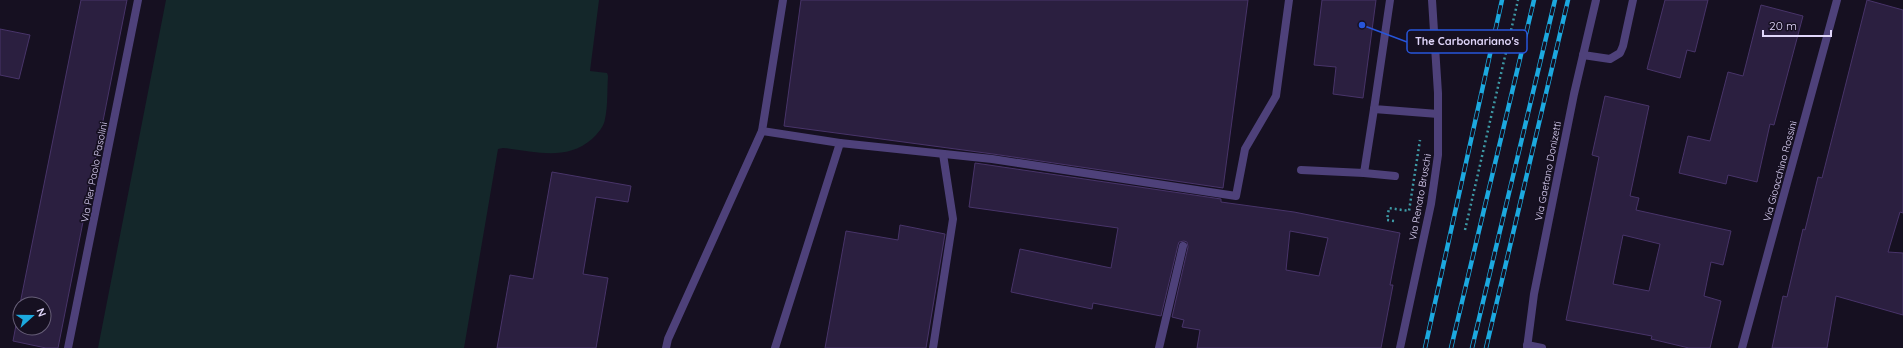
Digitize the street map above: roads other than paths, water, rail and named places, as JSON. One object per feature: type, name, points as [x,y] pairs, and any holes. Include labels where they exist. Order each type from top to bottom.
[{"type":"street","name":"Via Pier Paolo Pasolini","points":[[68,348],[138,0]]},
{"type":"street","points":[[666,348],[671,332],[762,131],[783,0]]},
{"type":"street","points":[[762,131],[840,142],[992,159],[1236,196],[1245,149],[1276,96],[1289,0]]},
{"type":"street","points":[[1364,173],[1390,0]]},
{"type":"street","name":"Via Renato Bruschi","points":[[1400,348],[1431,204],[1438,155],[1438,114],[1432,0]]},
{"type":"street","name":"Via Gaetano Donizetti","points":[[1527,346],[1534,294],[1583,55],[1596,0]]},
{"type":"street","points":[[1583,55],[1610,59],[1620,53],[1623,46],[1633,0]]},
{"type":"street","name":"Via Gioacchino Rossini","points":[[1742,348],[1837,0]]},
{"type":"street","points":[[1374,109],[1438,114]]},
{"type":"street","points":[[775,348],[840,142]]},
{"type":"street","points":[[933,348],[953,219],[943,154]]},
{"type":"street","points":[[1301,170],[1395,176]]},
{"type":"street","points":[[1159,348],[1183,246]]},
{"type":"street","points":[[1527,346],[1542,348]]},
{"type":"railway","points":[[1425,348],[1502,0]]},
{"type":"railway","points":[[1451,348],[1534,0]]},
{"type":"railway","points":[[1472,348],[1555,0]]},
{"type":"railway","points":[[1486,348],[1568,0]]},
{"type":"place","name":"The Carbonariano's","points":[[1362,25]]}]
